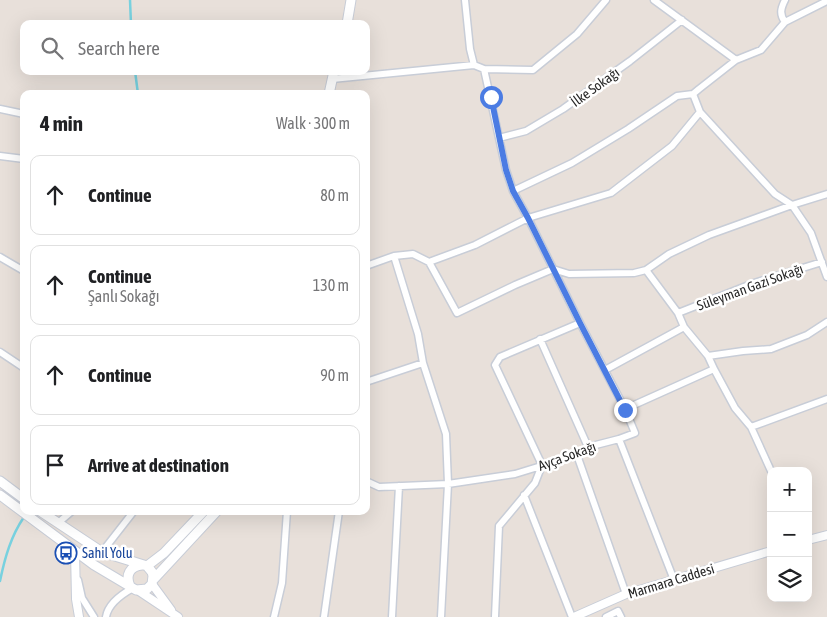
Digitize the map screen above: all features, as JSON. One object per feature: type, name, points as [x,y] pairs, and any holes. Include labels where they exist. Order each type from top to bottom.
[{"type":"main road","points":[[348,20],[351,0]]},
{"type":"main road","points":[[330,90],[333,75]]},
{"type":"main road","points":[[0,481],[20,496]]},
{"type":"main road","points":[[0,495],[20,510]]},
{"type":"main road","points":[[27,515],[94,565],[134,588],[147,589],[213,515]]},
{"type":"main road","points":[[46,515],[102,552],[145,566],[152,572],[153,582]]},
{"type":"main road","points":[[134,588],[128,582],[129,573],[134,567],[145,566],[164,553],[200,515]]},
{"type":"street","points":[[465,0],[470,50],[474,65]]},
{"type":"street","points":[[370,72],[474,65],[484,69],[533,70],[577,34],[606,0]]},
{"type":"street","points":[[654,0],[736,60]]},
{"type":"street","points":[[785,0],[781,17],[785,22]]},
{"type":"street","points":[[513,191],[572,163],[677,96],[693,94],[736,60],[761,50],[785,22],[827,1]]},
{"type":"street","name":"İlke Sokağı","points":[[499,138],[526,131],[564,110],[682,20]]},
{"type":"street","points":[[484,69],[506,170],[513,191],[635,432],[619,439],[674,580]]},
{"type":"street","points":[[693,94],[700,112],[775,194],[792,205],[811,233],[827,277]]},
{"type":"street","points":[[0,109],[20,113]]},
{"type":"street","points":[[429,262],[474,245],[528,218],[610,193],[672,146],[700,112]]},
{"type":"street","points":[[0,156],[20,159]]},
{"type":"street","points":[[370,265],[394,256],[413,254],[429,262],[457,313],[553,269],[569,274],[634,273],[646,270],[669,254],[709,235],[827,194]]},
{"type":"street","points":[[394,256],[418,334],[423,363],[446,434],[448,484],[441,617]]},
{"type":"street","points":[[0,257],[20,269]]},
{"type":"street","name":"Süleyman Gazi Sokağı","points":[[678,313],[754,283],[822,262]]},
{"type":"street","points":[[646,270],[678,313],[684,327],[708,356],[736,408],[751,427],[769,467]]},
{"type":"street","points":[[708,356],[743,350],[771,350],[807,335],[827,322]]},
{"type":"street","points":[[495,617],[499,526],[535,482],[542,465],[496,365],[500,356],[580,323]]},
{"type":"street","points":[[605,370],[684,327]]},
{"type":"street","points":[[540,339],[588,448]]},
{"type":"street","points":[[0,352],[20,365]]},
{"type":"street","points":[[370,381],[423,363]]},
{"type":"street","points":[[625,410],[714,369]]},
{"type":"street","points":[[751,427],[827,399]]},
{"type":"street","name":"Ayça Sokağı","points":[[370,483],[379,487],[448,484],[515,474],[577,455],[588,448],[619,439]]},
{"type":"street","points":[[577,455],[626,594]]},
{"type":"street","points":[[392,617],[399,486]]},
{"type":"street","points":[[524,495],[573,617]]},
{"type":"street","points":[[54,520],[64,515]]},
{"type":"street","points":[[102,552],[131,515]]},
{"type":"street","points":[[274,617],[282,583],[287,515]]},
{"type":"street","points":[[324,617],[338,515]]},
{"type":"street","points":[[812,539],[827,535]]},
{"type":"street","points":[[75,551],[74,573],[79,617]]},
{"type":"street","name":"Marmara Caddesi","points":[[573,617],[626,594],[767,553]]},
{"type":"street","points":[[74,573],[78,579],[82,598],[94,617]]},
{"type":"street","points":[[153,582],[176,615]]},
{"type":"street","points":[[106,617],[106,613],[120,595],[134,588],[176,615]]},
{"type":"street","points":[[606,617],[618,611],[621,617]]},
{"type":"waterway","points":[[130,0],[131,20]]},
{"type":"waterway","points":[[136,75],[137,90]]},
{"type":"waterway","points":[[0,581],[9,547],[24,517]]},
{"type":"place","name":"Sahil Yolu","points":[[66,553]]},
{"type":"route","points":[[491,97],[506,170],[513,191],[625,410]]}]
